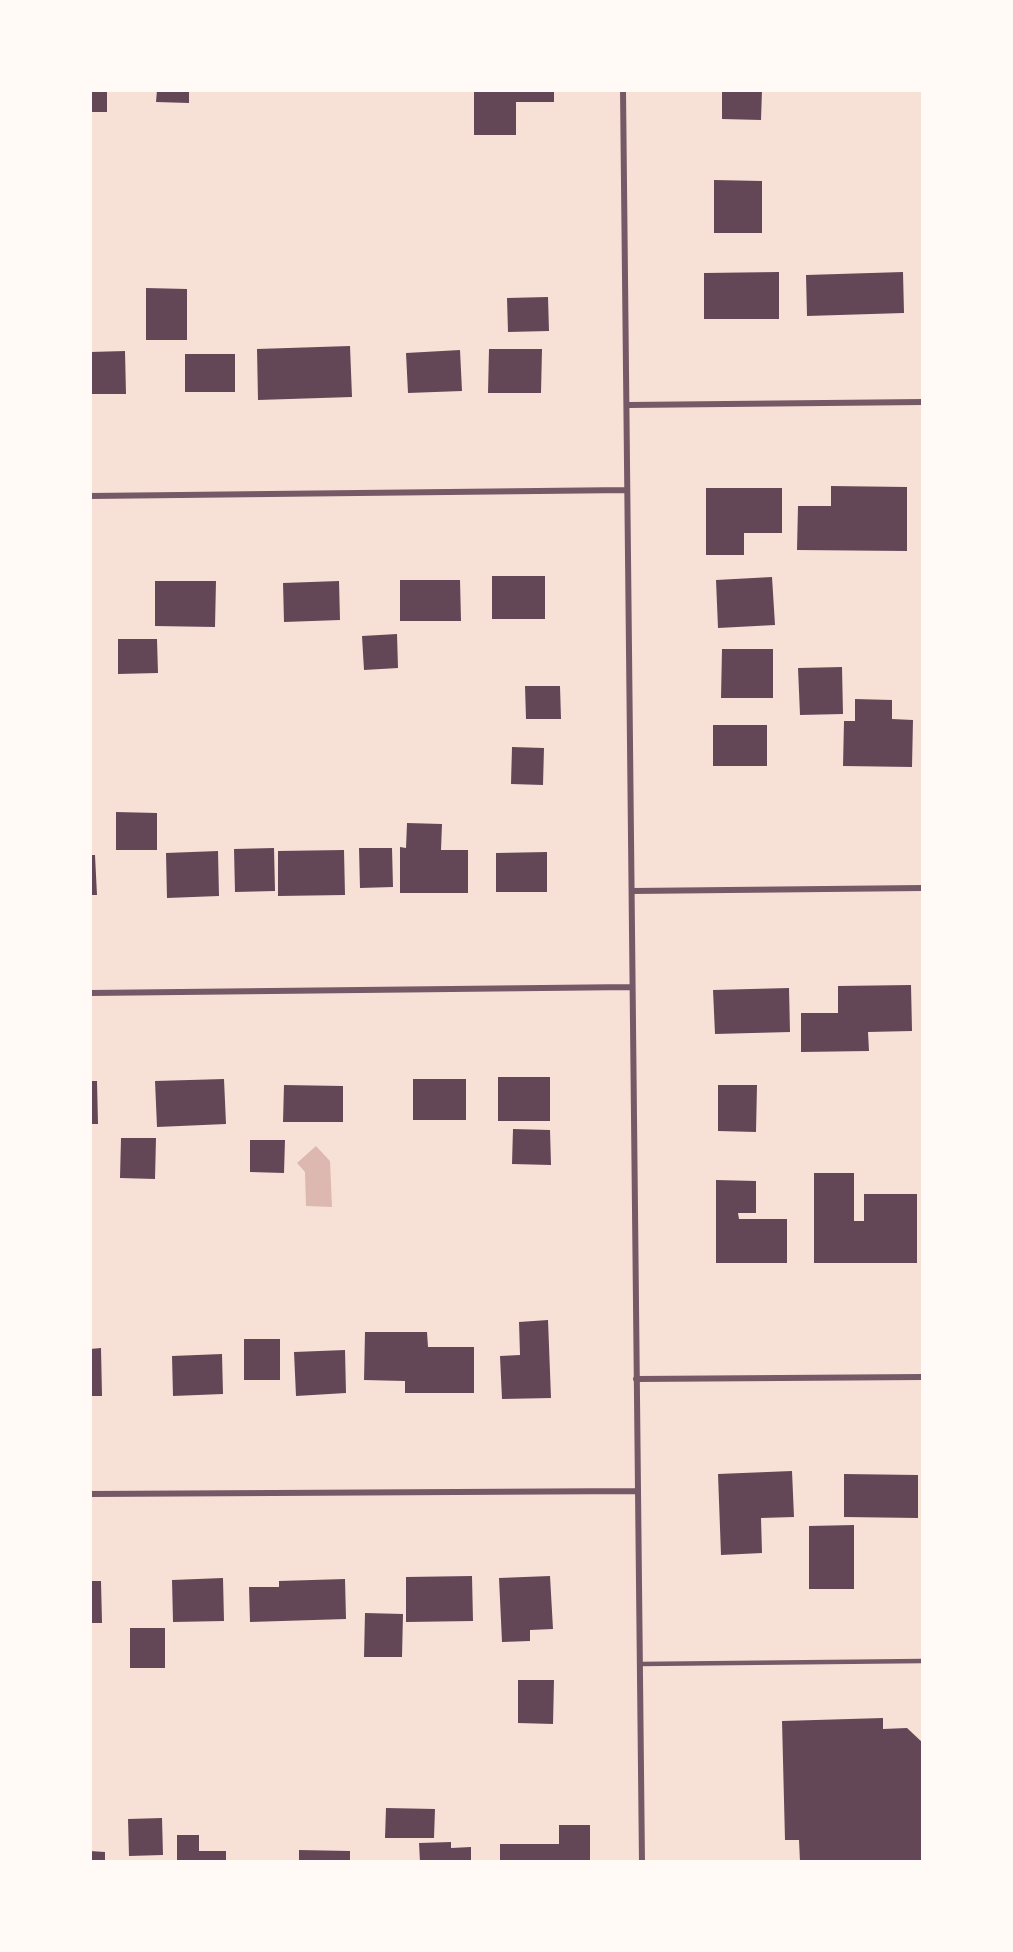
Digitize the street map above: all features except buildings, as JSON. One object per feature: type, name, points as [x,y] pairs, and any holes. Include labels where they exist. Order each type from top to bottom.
[{"type":"street","points":[[623,90],[642,1862]]},
{"type":"street","points":[[628,405],[923,402]]},
{"type":"street","points":[[90,496],[627,490]]},
{"type":"street","points":[[632,891],[923,888]]},
{"type":"street","points":[[90,993],[632,987]]},
{"type":"street","points":[[636,1379],[923,1377]]},
{"type":"street","points":[[90,1494],[638,1491]]},
{"type":"lane","points":[[640,1664],[923,1661]]},
{"type":"shaded area","points":[[316,1146],[330,1161],[332,1207],[306,1206],[305,1172],[297,1163]]}]
